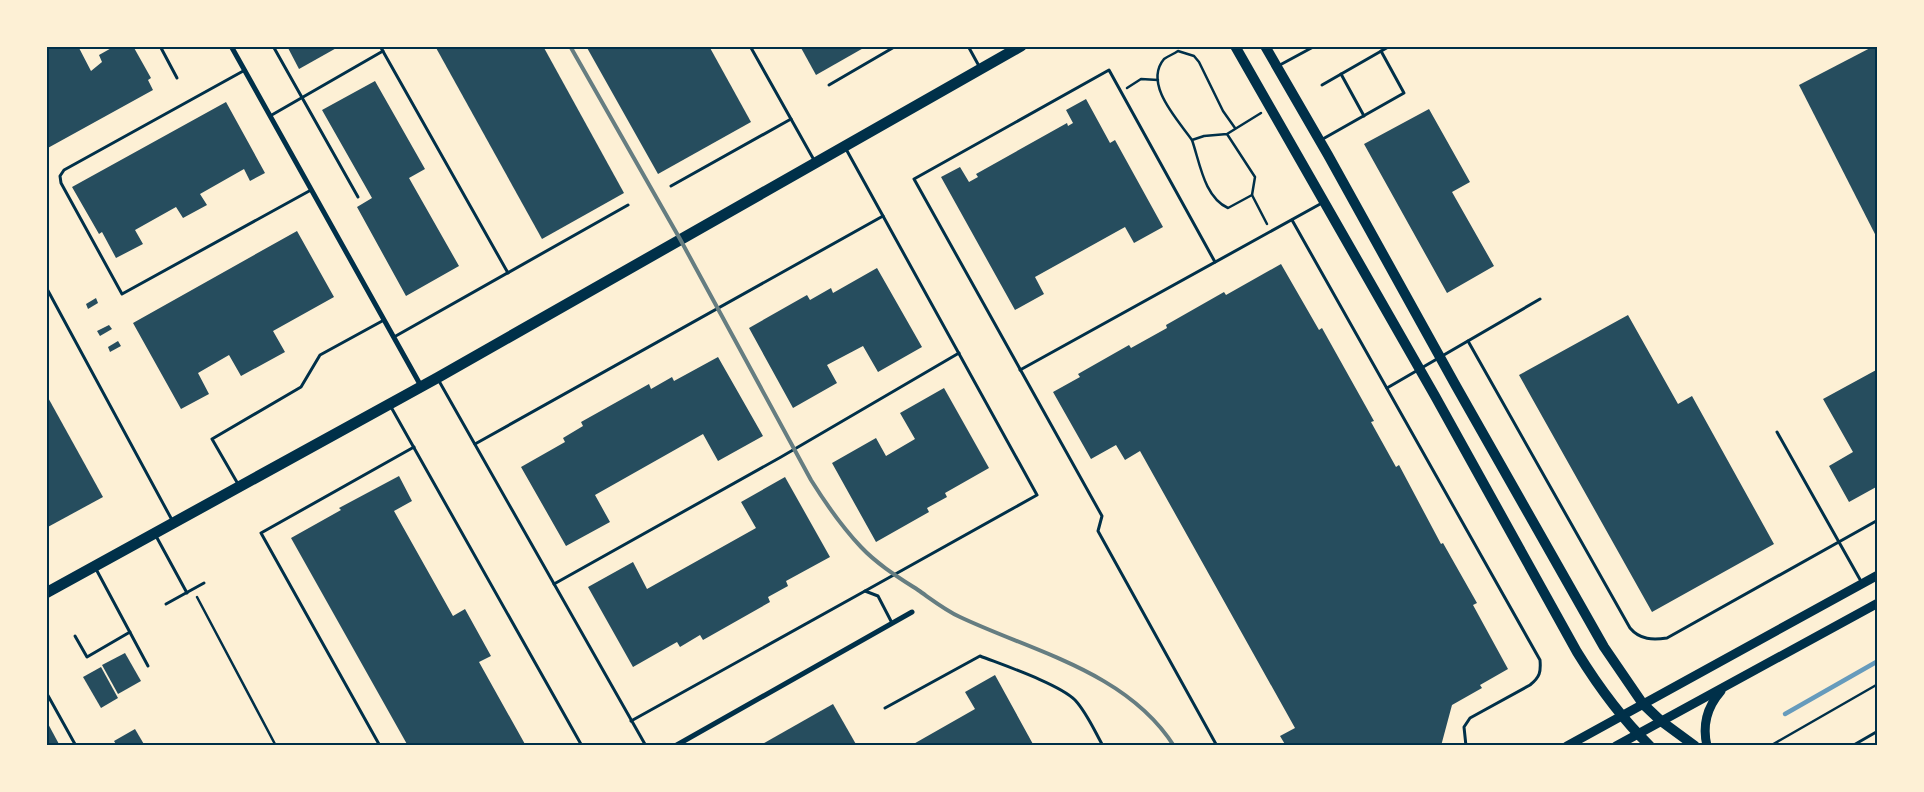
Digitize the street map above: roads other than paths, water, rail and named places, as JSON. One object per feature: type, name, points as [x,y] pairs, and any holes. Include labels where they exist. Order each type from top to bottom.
[{"type":"main road","points":[[46,593],[437,378],[1021,46]]},
{"type":"main road","points":[[1235,46],[1578,652],[1621,715],[1650,746]]},
{"type":"main road","points":[[1265,46],[1320,140],[1600,639],[1642,704],[1695,746]]},
{"type":"street","points":[[231,46],[421,386]]},
{"type":"street","points":[[1567,746],[1878,575]]},
{"type":"street","points":[[1616,746],[1878,603]]},
{"type":"street","points":[[675,746],[912,612]]},
{"type":"street","points":[[1707,746],[1704,725],[1707,714],[1714,698],[1724,688]]},
{"type":"lane","points":[[160,46],[177,78]]},
{"type":"lane","points":[[273,46],[358,197]]},
{"type":"lane","points":[[380,46],[508,273]]},
{"type":"lane","points":[[750,46],[815,162]]},
{"type":"lane","points":[[829,85],[896,46]]},
{"type":"lane","points":[[968,46],[981,69]]},
{"type":"lane","points":[[1277,66],[1315,46]]},
{"type":"lane","points":[[1322,85],[1390,46]]},
{"type":"lane","points":[[270,116],[383,51]]},
{"type":"lane","points":[[1320,140],[1404,93],[1381,51]]},
{"type":"lane","points":[[244,70],[64,170],[60,176],[61,183],[122,294],[311,190]]},
{"type":"lane","points":[[1215,262],[1109,70],[914,179],[1102,516],[1098,531],[1217,746]]},
{"type":"lane","points":[[1341,74],[1364,116]]},
{"type":"lane","points":[[671,186],[791,119]]},
{"type":"lane","points":[[631,721],[1037,495],[844,146]]},
{"type":"lane","points":[[1020,370],[1324,202]]},
{"type":"lane","points":[[394,337],[628,205]]},
{"type":"lane","points":[[475,444],[883,216]]},
{"type":"lane","points":[[1292,220],[1540,660],[1541,671],[1538,679],[1470,718],[1464,726],[1466,746]]},
{"type":"lane","points":[[46,288],[173,523]]},
{"type":"lane","points":[[1387,388],[1540,299]]},
{"type":"lane","points":[[240,486],[212,439],[301,387],[320,355],[384,320]]},
{"type":"lane","points":[[1468,340],[1630,628],[1636,635],[1652,640],[1667,638],[1878,520]]},
{"type":"lane","points":[[554,584],[781,457],[959,353]]},
{"type":"lane","points":[[437,378],[646,746]]},
{"type":"lane","points":[[390,404],[582,746]]},
{"type":"lane","points":[[1777,432],[1862,584]]},
{"type":"lane","points":[[380,746],[261,533],[414,447]]},
{"type":"lane","points":[[154,533],[187,593]]},
{"type":"lane","points":[[95,566],[148,666]]},
{"type":"lane","points":[[166,604],[204,583]]},
{"type":"lane","points":[[865,591],[878,596],[892,623]]},
{"type":"lane","points":[[75,636],[86,657],[130,632]]},
{"type":"lane","points":[[885,708],[980,656],[1057,688],[1073,698],[1082,708],[1103,746]]},
{"type":"lane","points":[[46,692],[76,746]]},
{"type":"lane","points":[[1852,746],[1878,731]]},
{"type":"waterway","points":[[1785,714],[1878,661]]},
{"type":"railway","points":[[570,46],[680,239],[811,480],[834,515],[854,539],[881,565],[949,611],[1077,667],[1105,682],[1131,700],[1154,721],[1174,746]]}]
